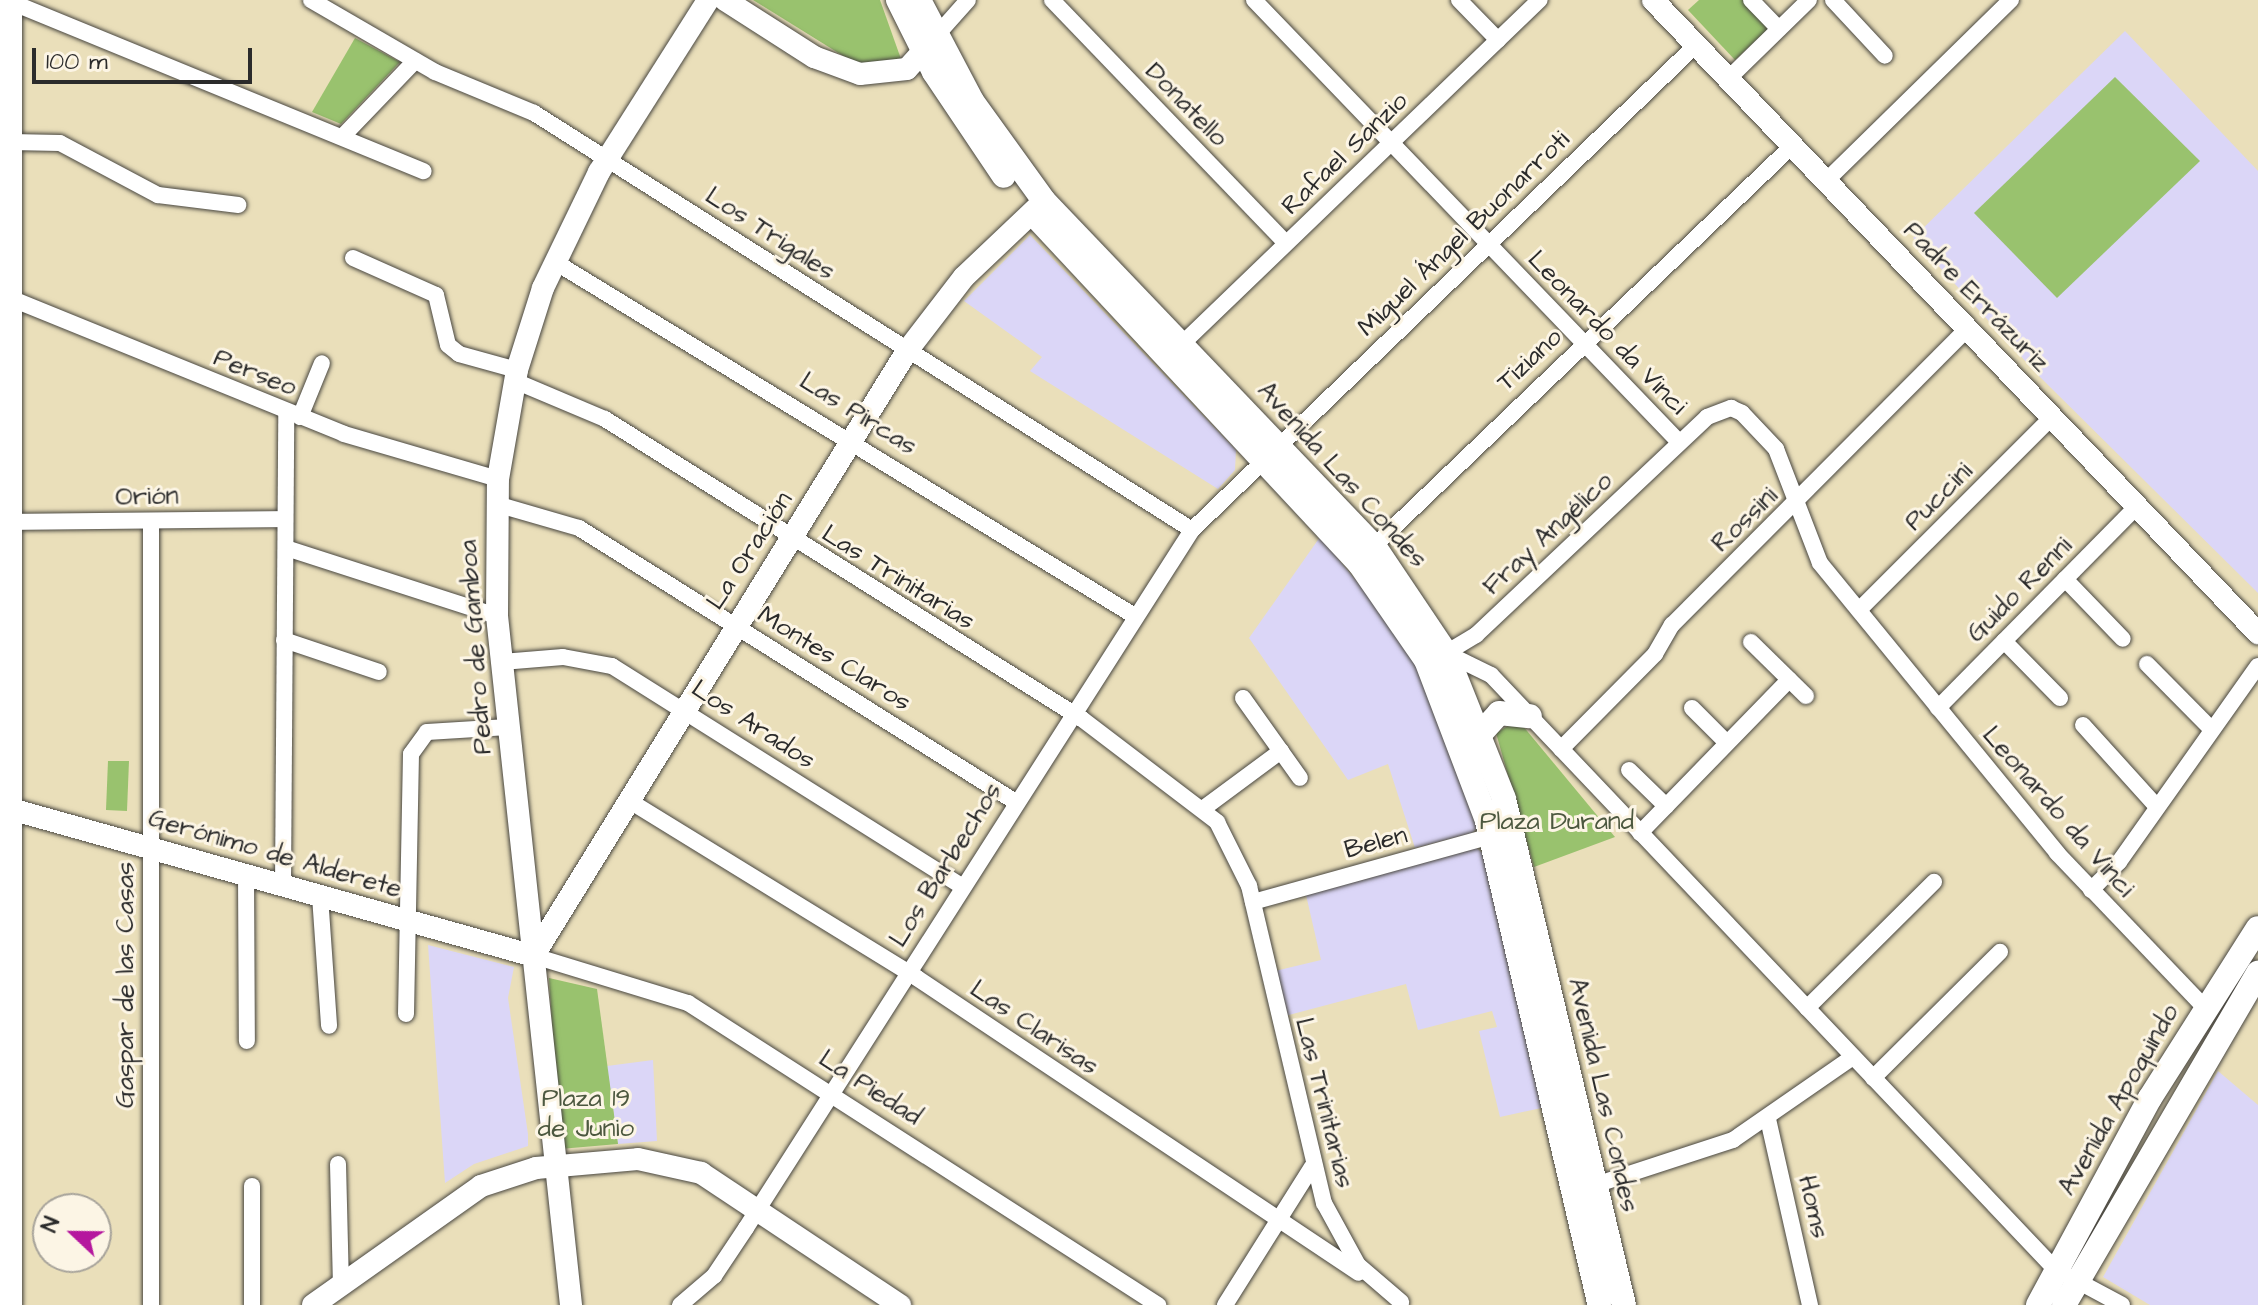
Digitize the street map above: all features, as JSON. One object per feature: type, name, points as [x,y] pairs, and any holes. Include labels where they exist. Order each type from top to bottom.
[{"type":"main road","name":"Pedro de Gamboa","points":[[571,1305],[497,616],[498,479],[516,376],[555,262],[607,158],[708,0]]},
{"type":"main road","points":[[725,0],[814,57],[860,74],[907,69],[930,45]]},
{"type":"main road","name":"Avenida Las Condes","points":[[898,0],[1038,207],[1273,451],[1374,546],[1446,653],[1482,732],[1501,833],[1584,1188],[1600,1305]]},
{"type":"main road","name":"Avenida Las Condes","points":[[919,0],[930,45]]},
{"type":"main road","name":"Padre Errázuriz","points":[[1653,0],[2258,633]]},
{"type":"main road","points":[[11,1],[11,142],[5,296],[6,1276],[11,1305]]},
{"type":"main road","name":"Avenida Las Condes","points":[[1038,207],[1183,343],[1370,575],[1411,635],[1449,710],[1501,833]]},
{"type":"main road","name":"La Oración","points":[[534,956],[907,351],[958,284],[1038,207]]},
{"type":"main road","points":[[1482,732],[1499,713],[1530,716]]},
{"type":"main road","name":"Gerónimo de Alderete","points":[[6,807],[534,956]]},
{"type":"main road","name":"Avenida Apoquindo","points":[[2064,1305],[2065,1275],[2205,1008],[2258,928]]},
{"type":"main road","points":[[2241,954],[2236,986],[2250,1003]]},
{"type":"main road","name":"Avenida Apoquindo","points":[[2038,1305],[2065,1275],[2250,1003],[2258,973]]},
{"type":"main road","points":[[313,1305],[481,1186],[556,1166],[658,1159],[701,1173],[899,1305]]},
{"type":"main road","name":"Avenida Las Condes","points":[[1584,1188],[1624,1305]]},
{"type":"street","name":"Los Trigales","points":[[311,0],[415,61],[534,113],[1192,530]]},
{"type":"street","points":[[930,45],[968,0]]},
{"type":"street","name":"Donatello","points":[[1052,0],[1286,243]]},
{"type":"street","name":"Leonardo da Vinci","points":[[1254,0],[1679,442],[1720,410],[1742,413],[1776,449],[1815,556],[2091,890],[2205,1008]]},
{"type":"street","points":[[1459,0],[1498,40]]},
{"type":"street","name":"Rafael Sanzio","points":[[1183,343],[1540,0]]},
{"type":"street","points":[[1751,0],[1779,29]]},
{"type":"street","points":[[1728,79],[1809,0]]},
{"type":"street","points":[[1833,0],[1885,56]]},
{"type":"street","points":[[1826,181],[2011,0]]},
{"type":"street","points":[[11,1],[344,135],[424,171]]},
{"type":"street","name":"Miguel Ángel Buonarroti","points":[[1273,451],[1696,45]]},
{"type":"street","points":[[344,135],[415,61]]},
{"type":"street","points":[[11,142],[60,143],[158,195],[238,205]]},
{"type":"street","name":"Tiziano","points":[[1374,546],[1792,146]]},
{"type":"street","name":"Las Trinitarias","points":[[353,258],[436,295],[444,335],[459,354],[516,376],[605,419],[1070,713],[1204,808],[1232,841],[1253,902],[1312,1167],[1343,1244],[1404,1303]]},
{"type":"street","name":"Las Pircas","points":[[555,262],[853,439],[1133,615]]},
{"type":"street","name":"Perseo","points":[[5,296],[411,459],[498,479]]},
{"type":"street","name":"Rossini","points":[[1561,749],[1967,329]]},
{"type":"street","points":[[283,885],[284,519],[293,414],[322,363]]},
{"type":"street","name":"Puccini","points":[[1859,610],[2052,417]]},
{"type":"street","name":"Fray Angélico","points":[[1446,653],[1476,635],[1679,442]]},
{"type":"street","name":"Los Barbechos","points":[[680,1305],[714,1276],[1070,713],[1192,530],[1273,451]]},
{"type":"street","name":"Montes Claros","points":[[496,504],[579,528],[1014,801]]},
{"type":"street","name":"Guido Renni","points":[[1938,708],[2137,506]]},
{"type":"street","name":"Orión","points":[[7,535],[151,521],[284,519]]},
{"type":"street","name":"Gaspar de las Casas","points":[[151,521],[151,1305]]},
{"type":"street","points":[[286,548],[497,616]]},
{"type":"street","points":[[2065,579],[2123,639]]},
{"type":"street","points":[[284,640],[379,672]]},
{"type":"street","points":[[2004,641],[2060,698]]},
{"type":"street","points":[[1751,642],[1806,696]]},
{"type":"street","points":[[1446,653],[1482,667],[2065,1275],[2122,1305]]},
{"type":"street","name":"Los Arados","points":[[502,662],[599,663],[683,710],[961,886]]},
{"type":"street","points":[[2147,664],[2211,729]]},
{"type":"street","points":[[2091,890],[2157,807],[2258,666]]},
{"type":"street","points":[[1640,833],[1789,680]]},
{"type":"street","points":[[1243,698],[1300,778]]},
{"type":"street","points":[[1692,708],[1727,743]]},
{"type":"street","points":[[2083,725],[2157,807]]},
{"type":"street","points":[[406,1014],[404,920],[414,746],[427,732],[508,727]]},
{"type":"street","points":[[1204,808],[1281,751]]},
{"type":"street","points":[[1629,770],[1666,806]]},
{"type":"street","name":"Las Clarisas","points":[[628,800],[907,973],[1404,1303]]},
{"type":"street","name":"Belen","points":[[1253,902],[1501,833]]},
{"type":"street","points":[[246,874],[247,1041]]},
{"type":"street","points":[[1807,1008],[1934,882]]},
{"type":"street","points":[[320,896],[329,1026]]},
{"type":"street","points":[[1873,1078],[2000,952]]},
{"type":"street","name":"La Piedad","points":[[534,956],[665,993],[832,1091],[1158,1305]]},
{"type":"street","points":[[1584,1188],[1689,1160],[1768,1119],[1853,1057]]},
{"type":"street","name":"Homs","points":[[1768,1119],[1810,1305]]},
{"type":"street","points":[[338,1164],[341,1283]]},
{"type":"street","points":[[1225,1305],[1312,1167]]},
{"type":"street","points":[[252,1186],[252,1305]]},
{"type":"shaded area","points":[[2125,31],[2258,171],[2258,593],[2040,377],[1913,238]]},
{"type":"shaded area","points":[[1030,235],[1236,450],[1235,470],[1218,489],[1030,371],[1042,357],[964,301]]},
{"type":"shaded area","points":[[1320,537],[1388,619],[1431,691],[1477,828],[1472,833],[1415,848],[1388,764],[1348,780],[1249,638]]},
{"type":"shaded area","points":[[1476,848],[1484,854],[1546,1107],[1500,1117],[1479,1031],[1497,1027],[1492,1011],[1418,1030],[1406,984],[1285,1016],[1275,971],[1321,960],[1306,895]]},
{"type":"shaded area","points":[[428,945],[514,967],[508,998],[528,1134],[528,1146],[474,1164],[445,1183]]},
{"type":"shaded area","points":[[653,1060],[657,1141],[618,1144],[607,1066]]},
{"type":"shaded area","points":[[2218,1071],[2258,1105],[2258,1305],[2150,1305],[2103,1277]]},
{"type":"green space","points":[[753,0],[880,0],[901,59],[861,67]]},
{"type":"green space","points":[[1699,0],[1746,0],[1771,26],[1735,60],[1688,10]]},
{"type":"green space","points":[[355,38],[400,62],[341,124],[312,112]]},
{"type":"green space","points":[[2115,77],[2200,161],[2057,298],[1974,213]]},
{"type":"green space","name":"Plaza Durand","points":[[1518,720],[1615,837],[1534,867],[1496,733]]},
{"type":"green space","points":[[108,761],[129,761],[127,811],[106,810]]},
{"type":"green space","name":"Plaza 19 de Junio","points":[[549,978],[597,989],[618,1144],[560,1149]]}]
